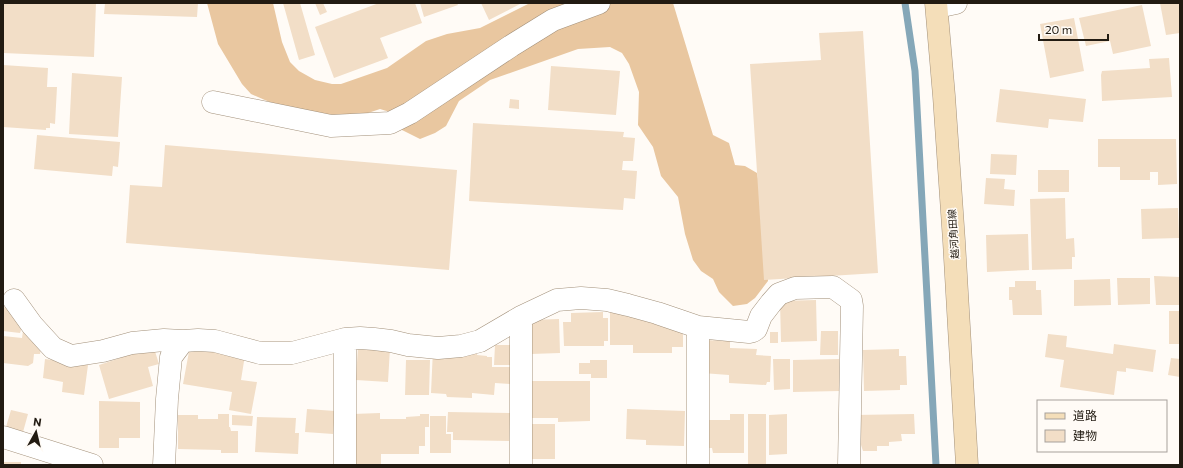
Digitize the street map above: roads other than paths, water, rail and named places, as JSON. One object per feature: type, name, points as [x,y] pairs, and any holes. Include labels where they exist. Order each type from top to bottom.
[{"type":"main road","name":"越河角田線","points":[[943,4],[944,96],[967,465]]},
{"type":"street","points":[[213,102],[331,126],[390,123],[410,113],[553,20],[599,3]]},
{"type":"street","points":[[14,300],[32,325],[53,348],[71,356],[103,351],[132,343],[164,340],[183,342],[198,340],[215,341],[260,353],[292,353],[345,340],[360,338],[374,338],[408,345],[438,348],[461,346],[480,342],[522,317],[557,300],[581,298],[607,300],[628,305],[657,313],[698,328],[749,332],[756,329],[764,312],[779,294],[795,288],[833,287],[850,300],[852,306],[849,465]]},
{"type":"street","points":[[521,465],[522,317]]},
{"type":"street","points":[[698,328],[698,465]]},
{"type":"street","points":[[345,340],[345,465]]},
{"type":"street","points":[[164,465],[167,399],[171,357],[183,342]]},
{"type":"street","points":[[3,437],[90,465]]},
{"type":"waterway","points":[[905,3],[915,71],[936,465]]}]
